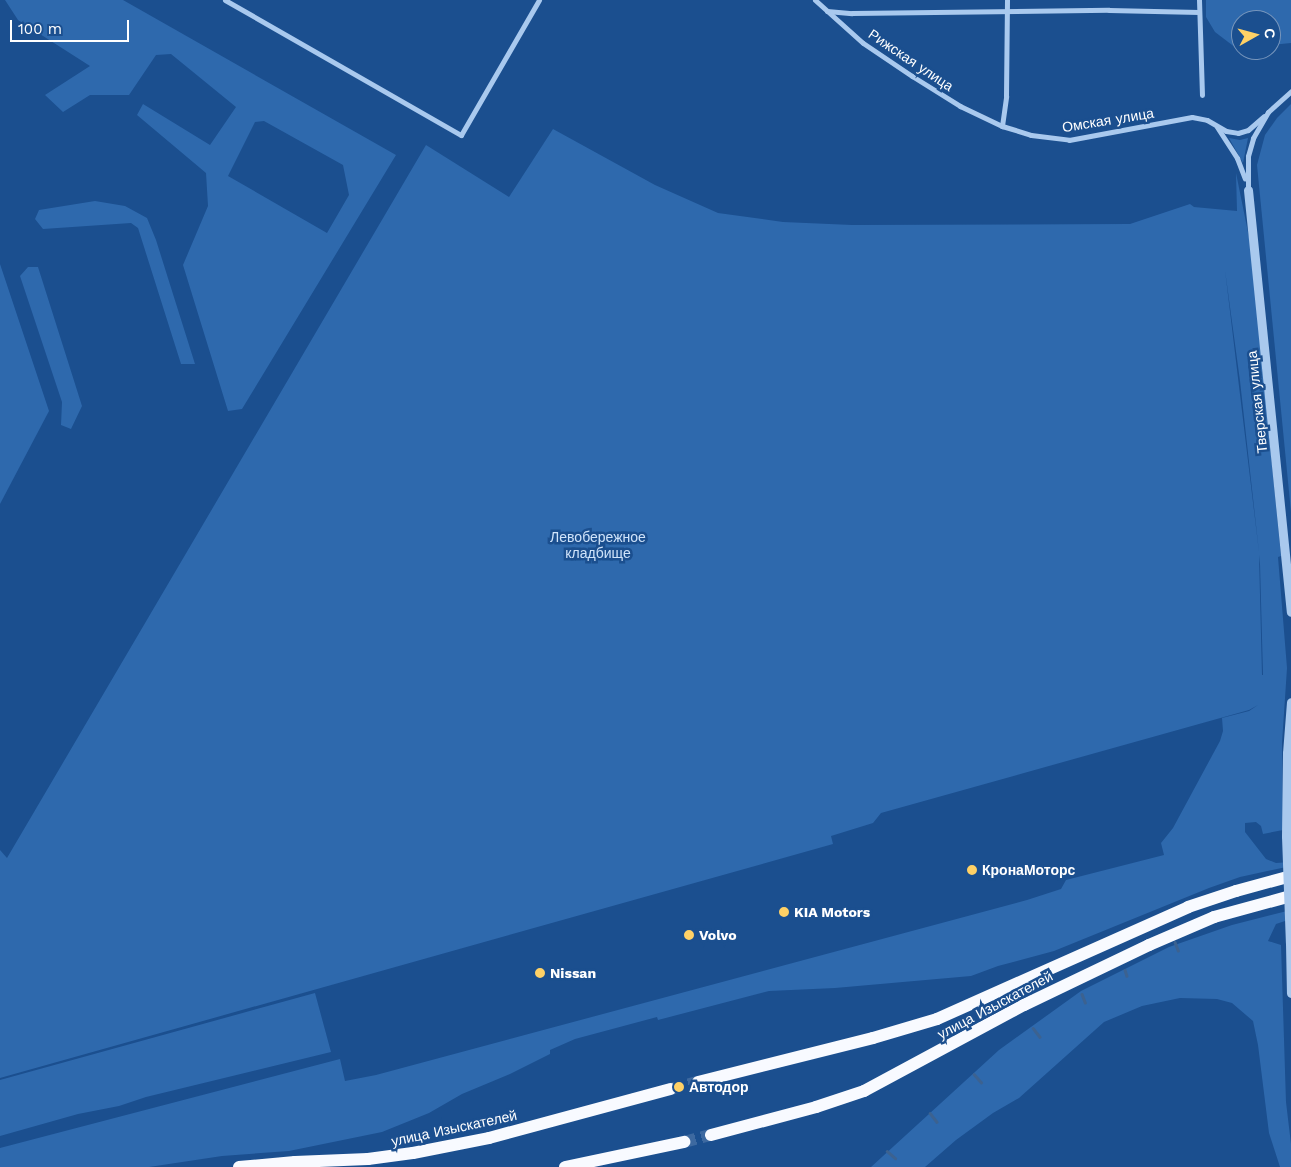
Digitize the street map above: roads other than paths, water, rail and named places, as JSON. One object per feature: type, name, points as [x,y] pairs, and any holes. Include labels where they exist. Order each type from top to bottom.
[{"type":"highway","name":"улица Изыскателей","points":[[698,1082],[873,1038],[937,1019],[1188,907],[1291,876]]},
{"type":"highway","name":"улица Изыскателей","points":[[711,1135],[816,1107],[864,1091],[1065,984],[1149,945],[1214,918],[1291,896]]},
{"type":"highway","name":"улица Изыскателей","points":[[239,1167],[395,1156],[490,1138],[670,1089]]},
{"type":"highway","points":[[565,1167],[684,1142]]},
{"type":"street","points":[[225,0],[461,135],[539,0]]},
{"type":"street","name":"Рижская улица","points":[[815,0],[863,43],[960,106],[1002,126]]},
{"type":"street","points":[[1002,126],[1006,96],[1007,0]]},
{"type":"street","points":[[1199,0],[1202,95]]},
{"type":"street","points":[[827,11],[852,13],[1109,10],[1199,12]]},
{"type":"street","name":"Омская улица","points":[[1002,126],[1031,135],[1069,140],[1192,117],[1206,120],[1217,127],[1238,133],[1248,130],[1291,91]]},
{"type":"street","points":[[1248,190],[1249,150],[1264,116]]},
{"type":"street","points":[[1217,127],[1237,158],[1248,190]]},
{"type":"street","name":"Тверская улица","points":[[1248,190],[1291,612]]},
{"type":"street","points":[[1291,702],[1287,753],[1286,836],[1291,993]]},
{"type":"street","points":[[1290,943],[1291,953]]},
{"type":"waterway","points":[[1175,942],[1178,950]]},
{"type":"waterway","points":[[1125,970],[1127,976]]},
{"type":"waterway","points":[[1082,994],[1085,1002]]},
{"type":"waterway","points":[[1033,1028],[1040,1037]]},
{"type":"waterway","points":[[974,1074],[981,1082]]},
{"type":"waterway","points":[[930,1113],[937,1122]]},
{"type":"waterway","points":[[887,1151],[895,1158]]},
{"type":"tunnel","points":[[671,1089],[698,1082]]},
{"type":"tunnel","points":[[684,1142],[711,1135]]},
{"type":"place","name":"КронаМоторс","points":[[972,870]]},
{"type":"place","name":"KIA Motors","points":[[784,912]]},
{"type":"place","name":"Volvo","points":[[689,935]]},
{"type":"place","name":"Nissan","points":[[540,973]]},
{"type":"place","name":"Автодор","points":[[679,1087]]},
{"type":"park label","name":"Левобережное кладбище","points":[[598,546]]}]
